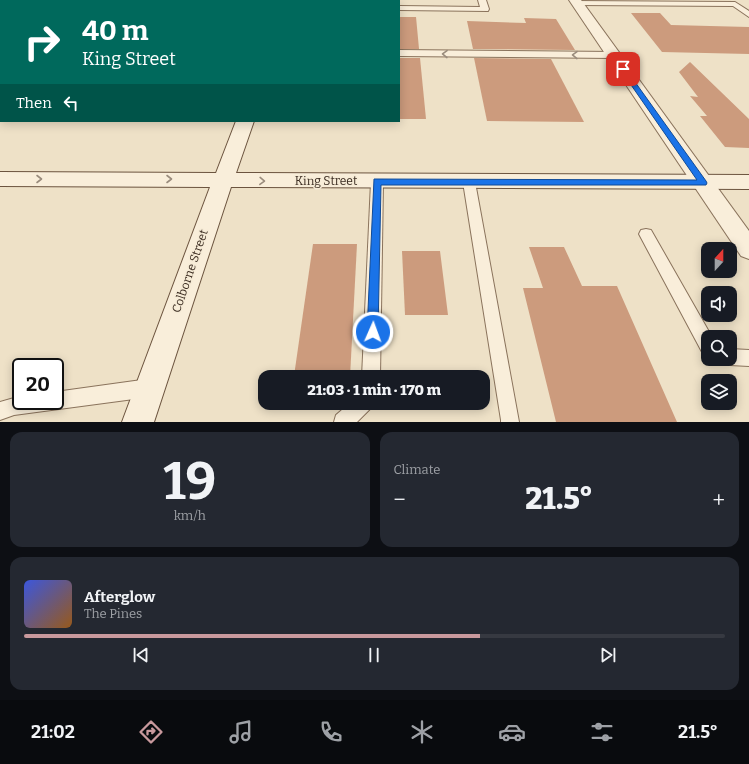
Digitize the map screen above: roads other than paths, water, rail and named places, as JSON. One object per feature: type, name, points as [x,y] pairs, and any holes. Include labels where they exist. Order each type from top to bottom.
[{"type":"street","points":[[576,2],[749,249]]},
{"type":"street","name":"Colborne Street","points":[[138,422],[245,122]]},
{"type":"street","name":"King Street","points":[[0,179],[377,182],[749,182]]},
{"type":"lane","points":[[400,8],[485,9],[482,0]]},
{"type":"lane","points":[[576,2],[735,4],[749,15]]},
{"type":"lane","points":[[400,53],[614,55]]},
{"type":"lane","points":[[371,370],[377,182]]},
{"type":"lane","points":[[469,182],[510,420]]},
{"type":"lane","points":[[646,234],[701,333]]},
{"type":"lane","points":[[737,357],[749,358]]},
{"type":"lane","points":[[64,399],[150,388]]},
{"type":"lane","points":[[0,411],[12,407]]},
{"type":"lane","points":[[343,422],[356,410]]}]
